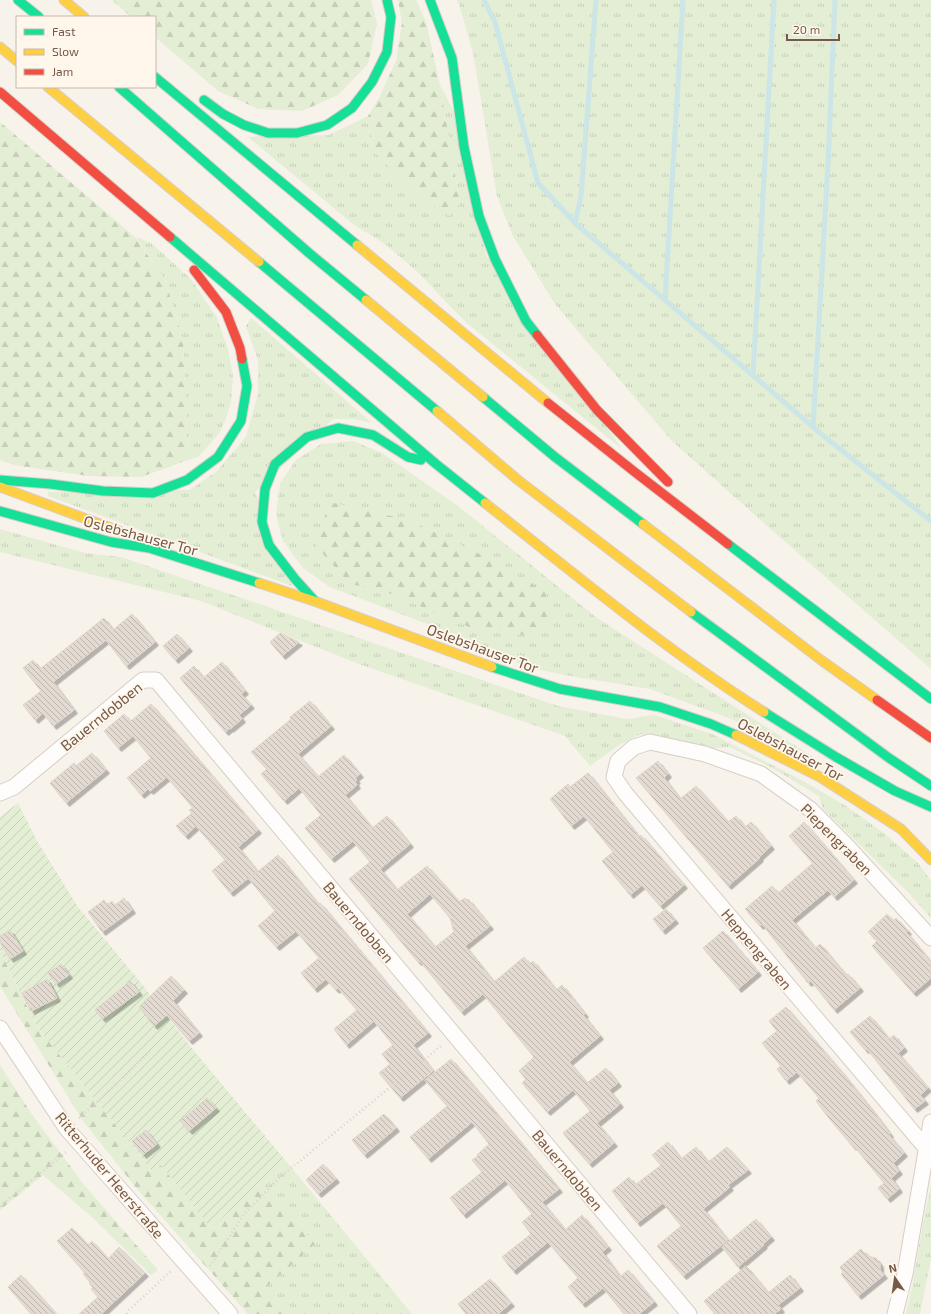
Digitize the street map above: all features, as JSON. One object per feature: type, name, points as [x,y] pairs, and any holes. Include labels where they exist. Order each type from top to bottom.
[{"type":"highway","points":[[18,0],[37,16]]},
{"type":"highway","points":[[64,0],[83,16]]},
{"type":"highway","points":[[198,95],[223,114],[244,126],[268,132],[297,133],[327,125],[352,108],[372,82],[387,52],[391,17],[387,0]]},
{"type":"highway","points":[[430,0],[438,16],[452,58],[464,147],[479,216],[495,259],[522,314],[597,410],[646,461],[674,487]]},
{"type":"highway","points":[[0,47],[16,60]]},
{"type":"highway","points":[[156,78],[504,367],[636,473],[931,699]]},
{"type":"highway","points":[[49,88],[386,368],[518,480],[664,593],[883,753],[931,786]]},
{"type":"highway","points":[[120,88],[309,253],[555,458],[821,660],[931,738]]},
{"type":"highway","points":[[0,92],[436,464],[609,602],[725,687],[836,757],[896,791],[931,807]]},
{"type":"highway","points":[[0,480],[50,484],[103,491],[153,493],[187,480],[218,457],[241,421],[247,386],[240,348],[226,312],[192,268],[183,248]]},
{"type":"highway","points":[[316,602],[295,579],[269,545],[262,522],[265,489],[274,464],[307,437],[338,428],[373,435],[408,457],[436,464]]},
{"type":"highway","points":[[0,487],[118,530],[149,548]]},
{"type":"highway","points":[[690,503],[713,525],[723,539]]},
{"type":"highway","name":"Oslebshauser Tor","points":[[0,511],[111,542],[149,548],[316,602],[519,677],[560,689],[660,707],[711,724],[820,777],[900,829],[931,860]]},
{"type":"street","name":"Bauerndobben","points":[[0,793],[14,787],[142,680],[156,680],[689,1314]]},
{"type":"street","name":"Piepengraben","points":[[634,747],[650,742],[704,754],[761,774],[810,809],[847,846],[931,938]]},
{"type":"street","name":"Heppengraben","points":[[634,747],[618,761],[614,777],[625,793],[926,1148]]},
{"type":"street","name":"Ritterhuder Heerstraße","points":[[0,1028],[67,1129],[230,1314]]},
{"type":"street","points":[[895,1314],[905,1274],[931,1122]]},
{"type":"path","points":[[201,1280],[245,1213],[279,1178],[454,1034]]},
{"type":"path","points":[[67,1129],[122,1079],[150,1051]]},
{"type":"path","points":[[0,1206],[79,1142]]},
{"type":"path","points":[[127,1314],[129,1310],[184,1260]]},
{"type":"green space","points":[[112,0],[371,0],[377,23],[368,64],[338,95],[302,111],[258,109],[218,91],[156,38],[156,16],[130,16]]},
{"type":"green space","points":[[398,0],[416,0],[426,22],[440,85],[460,204],[449,216],[413,191],[371,149],[368,116],[380,96],[396,61],[402,23]]},
{"type":"green space","points":[[457,0],[931,0],[931,669],[672,441],[555,304],[513,236],[497,196],[473,53]]},
{"type":"green space","points":[[440,85],[453,110],[486,255],[622,449],[468,324],[421,275],[385,244],[353,224],[248,137],[329,135],[368,116],[371,149],[460,204]]},
{"type":"green space","points":[[0,122],[135,237],[165,280],[183,339],[188,460],[141,477],[88,476],[14,465],[0,460]]},
{"type":"green space","points":[[136,237],[151,243],[190,278],[216,316],[228,349],[233,376],[231,402],[225,421],[218,435],[198,457],[188,460],[183,339],[165,280]]},
{"type":"green space","points":[[251,318],[372,423],[354,419],[333,419],[255,492],[292,586],[48,496],[48,492],[190,490],[216,472],[246,437],[258,394],[258,360],[246,326]]},
{"type":"green space","points":[[353,441],[382,453],[458,506],[597,618],[819,761],[734,720],[650,689],[526,667],[480,644],[330,587],[303,568],[283,541],[276,515],[280,483],[296,460],[321,444]]},
{"type":"green space","points":[[329,502],[409,520],[488,558],[544,591],[553,617],[529,636],[469,627],[382,590],[350,584],[316,546]]},
{"type":"green space","points":[[0,529],[85,553],[121,557],[558,706],[627,719],[654,715],[712,734],[805,782],[846,806],[885,834],[918,863],[931,881],[931,918],[908,892],[823,809],[819,796],[774,769],[730,747],[705,749],[657,736],[641,734],[619,745],[590,766],[565,736],[359,664],[201,601],[0,552]]},
{"type":"green space","points":[[18,803],[37,841],[78,907],[137,978],[190,1046],[285,1160],[211,1228],[161,1165],[152,1171],[39,1029],[0,950],[0,817]]},
{"type":"green space","points":[[0,950],[39,1029],[152,1171],[161,1165],[211,1227],[262,1180],[315,1244],[265,1288],[286,1314],[248,1314],[137,1189],[83,1121],[0,986]]},
{"type":"green space","points":[[0,1065],[33,1116],[85,1186],[158,1270],[151,1275],[93,1218],[43,1175],[0,1210]]},
{"type":"green space","points":[[285,1160],[412,1314],[286,1314],[265,1289],[262,1180]]},
{"type":"green space","points":[[931,1186],[931,1259],[920,1314],[906,1314],[923,1223]]},
{"type":"building","points":[[132,614],[155,642],[126,666],[106,640],[53,682],[74,710],[53,726],[43,713],[35,720],[23,705],[41,691],[23,668],[33,660],[40,669],[104,618],[113,630]]},
{"type":"building","points":[[280,633],[299,642],[282,656],[270,642]]},
{"type":"building","points":[[177,634],[189,648],[175,660],[163,646]]},
{"type":"building","points":[[222,662],[245,691],[241,694],[251,705],[239,715],[242,719],[225,732],[180,678],[194,666],[203,678]]},
{"type":"building","points":[[310,701],[331,726],[298,754],[318,777],[344,755],[360,774],[355,778],[357,780],[355,782],[357,785],[345,795],[372,828],[387,816],[410,844],[380,869],[397,890],[427,866],[459,902],[465,898],[467,900],[468,899],[490,926],[465,946],[494,982],[524,957],[530,964],[533,961],[556,990],[562,985],[600,1036],[569,1062],[587,1083],[606,1068],[618,1083],[609,1090],[620,1104],[597,1123],[614,1143],[589,1164],[563,1133],[590,1111],[573,1090],[547,1112],[522,1083],[526,1079],[519,1071],[534,1057],[483,994],[461,1012],[420,961],[418,962],[349,879],[370,862],[353,841],[331,859],[305,828],[321,815],[299,788],[284,801],[261,774],[267,769],[251,752],[291,719],[290,717]],"holes":[[[430,894],[450,918],[454,932],[435,947],[407,914]]]},
{"type":"building","points":[[151,704],[258,830],[238,847],[257,871],[230,893],[212,871],[225,860],[196,826],[185,836],[176,826],[192,813],[189,810],[193,808],[167,777],[150,791],[148,789],[141,795],[127,778],[151,758],[133,736],[118,748],[104,731],[124,714],[131,721]]},
{"type":"building","points":[[92,753],[106,770],[66,803],[50,783],[74,763],[76,766]]},
{"type":"building","points":[[658,761],[668,774],[664,778],[680,799],[696,786],[728,822],[736,816],[745,827],[751,822],[771,846],[759,857],[760,858],[728,886],[636,778]]},
{"type":"building","points":[[588,773],[639,837],[641,835],[684,885],[660,906],[642,885],[630,895],[602,861],[613,852],[584,816],[571,826],[550,799],[568,784],[570,787]]},
{"type":"building","points":[[804,822],[854,880],[834,897],[828,890],[792,920],[815,948],[820,944],[846,975],[848,974],[860,988],[834,1010],[811,981],[808,983],[762,924],[760,926],[745,909],[772,886],[778,893],[813,863],[789,836]]},
{"type":"building","points":[[278,855],[428,1033],[413,1045],[433,1071],[400,1098],[379,1073],[390,1064],[382,1054],[393,1045],[374,1021],[346,1045],[334,1029],[357,1010],[338,988],[336,990],[326,979],[314,989],[301,973],[319,958],[296,931],[276,947],[258,926],[275,911],[249,879]]},
{"type":"building","points":[[124,898],[132,910],[102,932],[88,912],[104,900],[107,905],[112,901],[115,905]]},
{"type":"building","points":[[666,909],[675,920],[662,931],[653,919]]},
{"type":"building","points":[[887,914],[894,921],[896,918],[908,931],[906,932],[931,962],[931,978],[913,993],[872,946],[877,941],[868,932]]},
{"type":"building","points":[[10,930],[23,951],[10,959],[0,942],[0,936]]},
{"type":"building","points":[[723,931],[758,972],[738,989],[703,948]]},
{"type":"building","points":[[61,964],[69,975],[56,984],[48,973]]},
{"type":"building","points":[[171,976],[184,990],[173,1001],[199,1033],[189,1041],[167,1015],[154,1026],[139,1007]]},
{"type":"building","points":[[47,979],[57,998],[31,1011],[22,993]]},
{"type":"building","points":[[130,981],[139,992],[102,1019],[95,1010]]},
{"type":"building","points":[[786,1007],[844,1075],[904,1153],[893,1163],[899,1171],[891,1178],[899,1189],[887,1199],[878,1188],[884,1183],[828,1117],[816,1101],[819,1098],[797,1072],[786,1081],[777,1069],[781,1066],[762,1043],[777,1031],[769,1021]]},
{"type":"building","points":[[870,1016],[889,1039],[894,1035],[904,1048],[898,1053],[928,1088],[920,1095],[925,1101],[914,1109],[867,1049],[865,1050],[850,1032]]},
{"type":"building","points":[[451,1059],[559,1189],[542,1202],[565,1230],[582,1215],[608,1247],[602,1252],[620,1277],[628,1270],[654,1302],[639,1314],[624,1314],[603,1288],[582,1304],[568,1287],[578,1278],[548,1242],[513,1271],[502,1257],[531,1234],[522,1222],[532,1214],[505,1180],[463,1215],[450,1198],[482,1172],[472,1160],[489,1144],[472,1122],[428,1159],[410,1137],[447,1106],[425,1080]]},
{"type":"building","points":[[207,1098],[216,1108],[189,1131],[180,1121]]},
{"type":"building","points":[[384,1114],[396,1128],[364,1155],[352,1140]]},
{"type":"building","points":[[146,1130],[157,1144],[143,1155],[132,1141]]},
{"type":"building","points":[[668,1142],[681,1159],[696,1147],[708,1162],[727,1147],[748,1170],[728,1185],[730,1187],[703,1209],[728,1240],[683,1276],[657,1246],[681,1226],[663,1203],[637,1223],[612,1191],[629,1177],[635,1185],[661,1165],[652,1155]]},
{"type":"building","points":[[323,1164],[336,1179],[318,1194],[306,1180]]},
{"type":"building","points":[[756,1219],[771,1237],[763,1244],[764,1245],[738,1267],[722,1247]]},
{"type":"building","points":[[72,1228],[88,1245],[92,1241],[108,1259],[119,1247],[145,1273],[101,1314],[79,1314],[98,1297],[91,1289],[93,1288],[89,1283],[90,1282],[83,1274],[85,1273],[57,1241]]},
{"type":"building","points":[[861,1249],[870,1257],[876,1258],[880,1264],[880,1270],[884,1275],[858,1296],[841,1274],[843,1272],[840,1267]]},
{"type":"building","points":[[746,1266],[768,1293],[790,1275],[800,1288],[778,1305],[781,1309],[774,1314],[715,1314],[704,1301]]},
{"type":"building","points":[[21,1275],[56,1314],[31,1314],[8,1287]]},
{"type":"building","points":[[490,1279],[511,1303],[498,1314],[466,1314],[458,1304]]},
{"type":"waterway","points":[[484,0],[495,22],[538,183],[575,223],[826,438],[931,521]]},
{"type":"waterway","points":[[575,223],[581,196],[596,0]]},
{"type":"waterway","points":[[665,300],[683,0]]},
{"type":"waterway","points":[[753,375],[774,0]]},
{"type":"waterway","points":[[813,427],[828,164],[835,0]]},
{"type":"traffic: fast","points":[[18,0],[38,16]]},
{"type":"traffic: fast","points":[[204,100],[223,114],[244,125],[268,133],[297,133],[327,125],[352,108],[372,82],[387,52],[391,17],[387,0]]},
{"type":"traffic: fast","points":[[430,0],[452,58],[464,147],[479,216],[495,259],[526,321],[537,335]]},
{"type":"traffic: fast","points":[[156,78],[357,245]]},
{"type":"traffic: fast","points":[[120,88],[309,253],[366,300]]},
{"type":"traffic: fast","points":[[170,237],[436,464],[485,503]]},
{"type":"traffic: fast","points":[[259,262],[437,411]]},
{"type":"traffic: fast","points":[[0,480],[50,484],[103,491],[153,493],[187,480],[218,457],[241,421],[247,386],[242,359]]},
{"type":"traffic: fast","points":[[483,397],[555,457],[643,524]]},
{"type":"traffic: fast","points":[[314,600],[295,579],[269,545],[262,522],[265,489],[275,464],[307,437],[338,428],[373,435],[408,457],[421,460]]},
{"type":"traffic: fast","points":[[0,511],[111,542],[149,548],[259,583]]},
{"type":"traffic: fast","points":[[728,544],[931,699]]},
{"type":"traffic: fast","points":[[691,612],[889,758],[931,786]]},
{"type":"traffic: fast","points":[[492,667],[560,689],[660,707],[711,724],[736,735]]},
{"type":"traffic: fast","points":[[764,712],[836,757],[895,791],[931,807]]},
{"type":"traffic: slow","points":[[64,0],[83,16]]},
{"type":"traffic: slow","points":[[0,47],[16,60]]},
{"type":"traffic: slow","points":[[49,88],[259,262]]},
{"type":"traffic: slow","points":[[357,245],[548,403]]},
{"type":"traffic: slow","points":[[366,300],[483,397]]},
{"type":"traffic: slow","points":[[437,411],[518,480],[691,612]]},
{"type":"traffic: slow","points":[[0,487],[119,531]]},
{"type":"traffic: slow","points":[[485,503],[657,638],[764,712]]},
{"type":"traffic: slow","points":[[643,524],[821,660],[877,700]]},
{"type":"traffic: slow","points":[[259,583],[317,602],[492,667]]},
{"type":"traffic: slow","points":[[736,735],[820,777],[901,829],[931,860]]},
{"type":"traffic: jam","points":[[0,92],[170,237]]},
{"type":"traffic: jam","points":[[194,270],[226,312],[240,348],[242,359]]},
{"type":"traffic: jam","points":[[537,335],[597,410],[668,482]]},
{"type":"traffic: jam","points":[[548,403],[728,544]]},
{"type":"traffic: jam","points":[[877,700],[931,738]]}]
